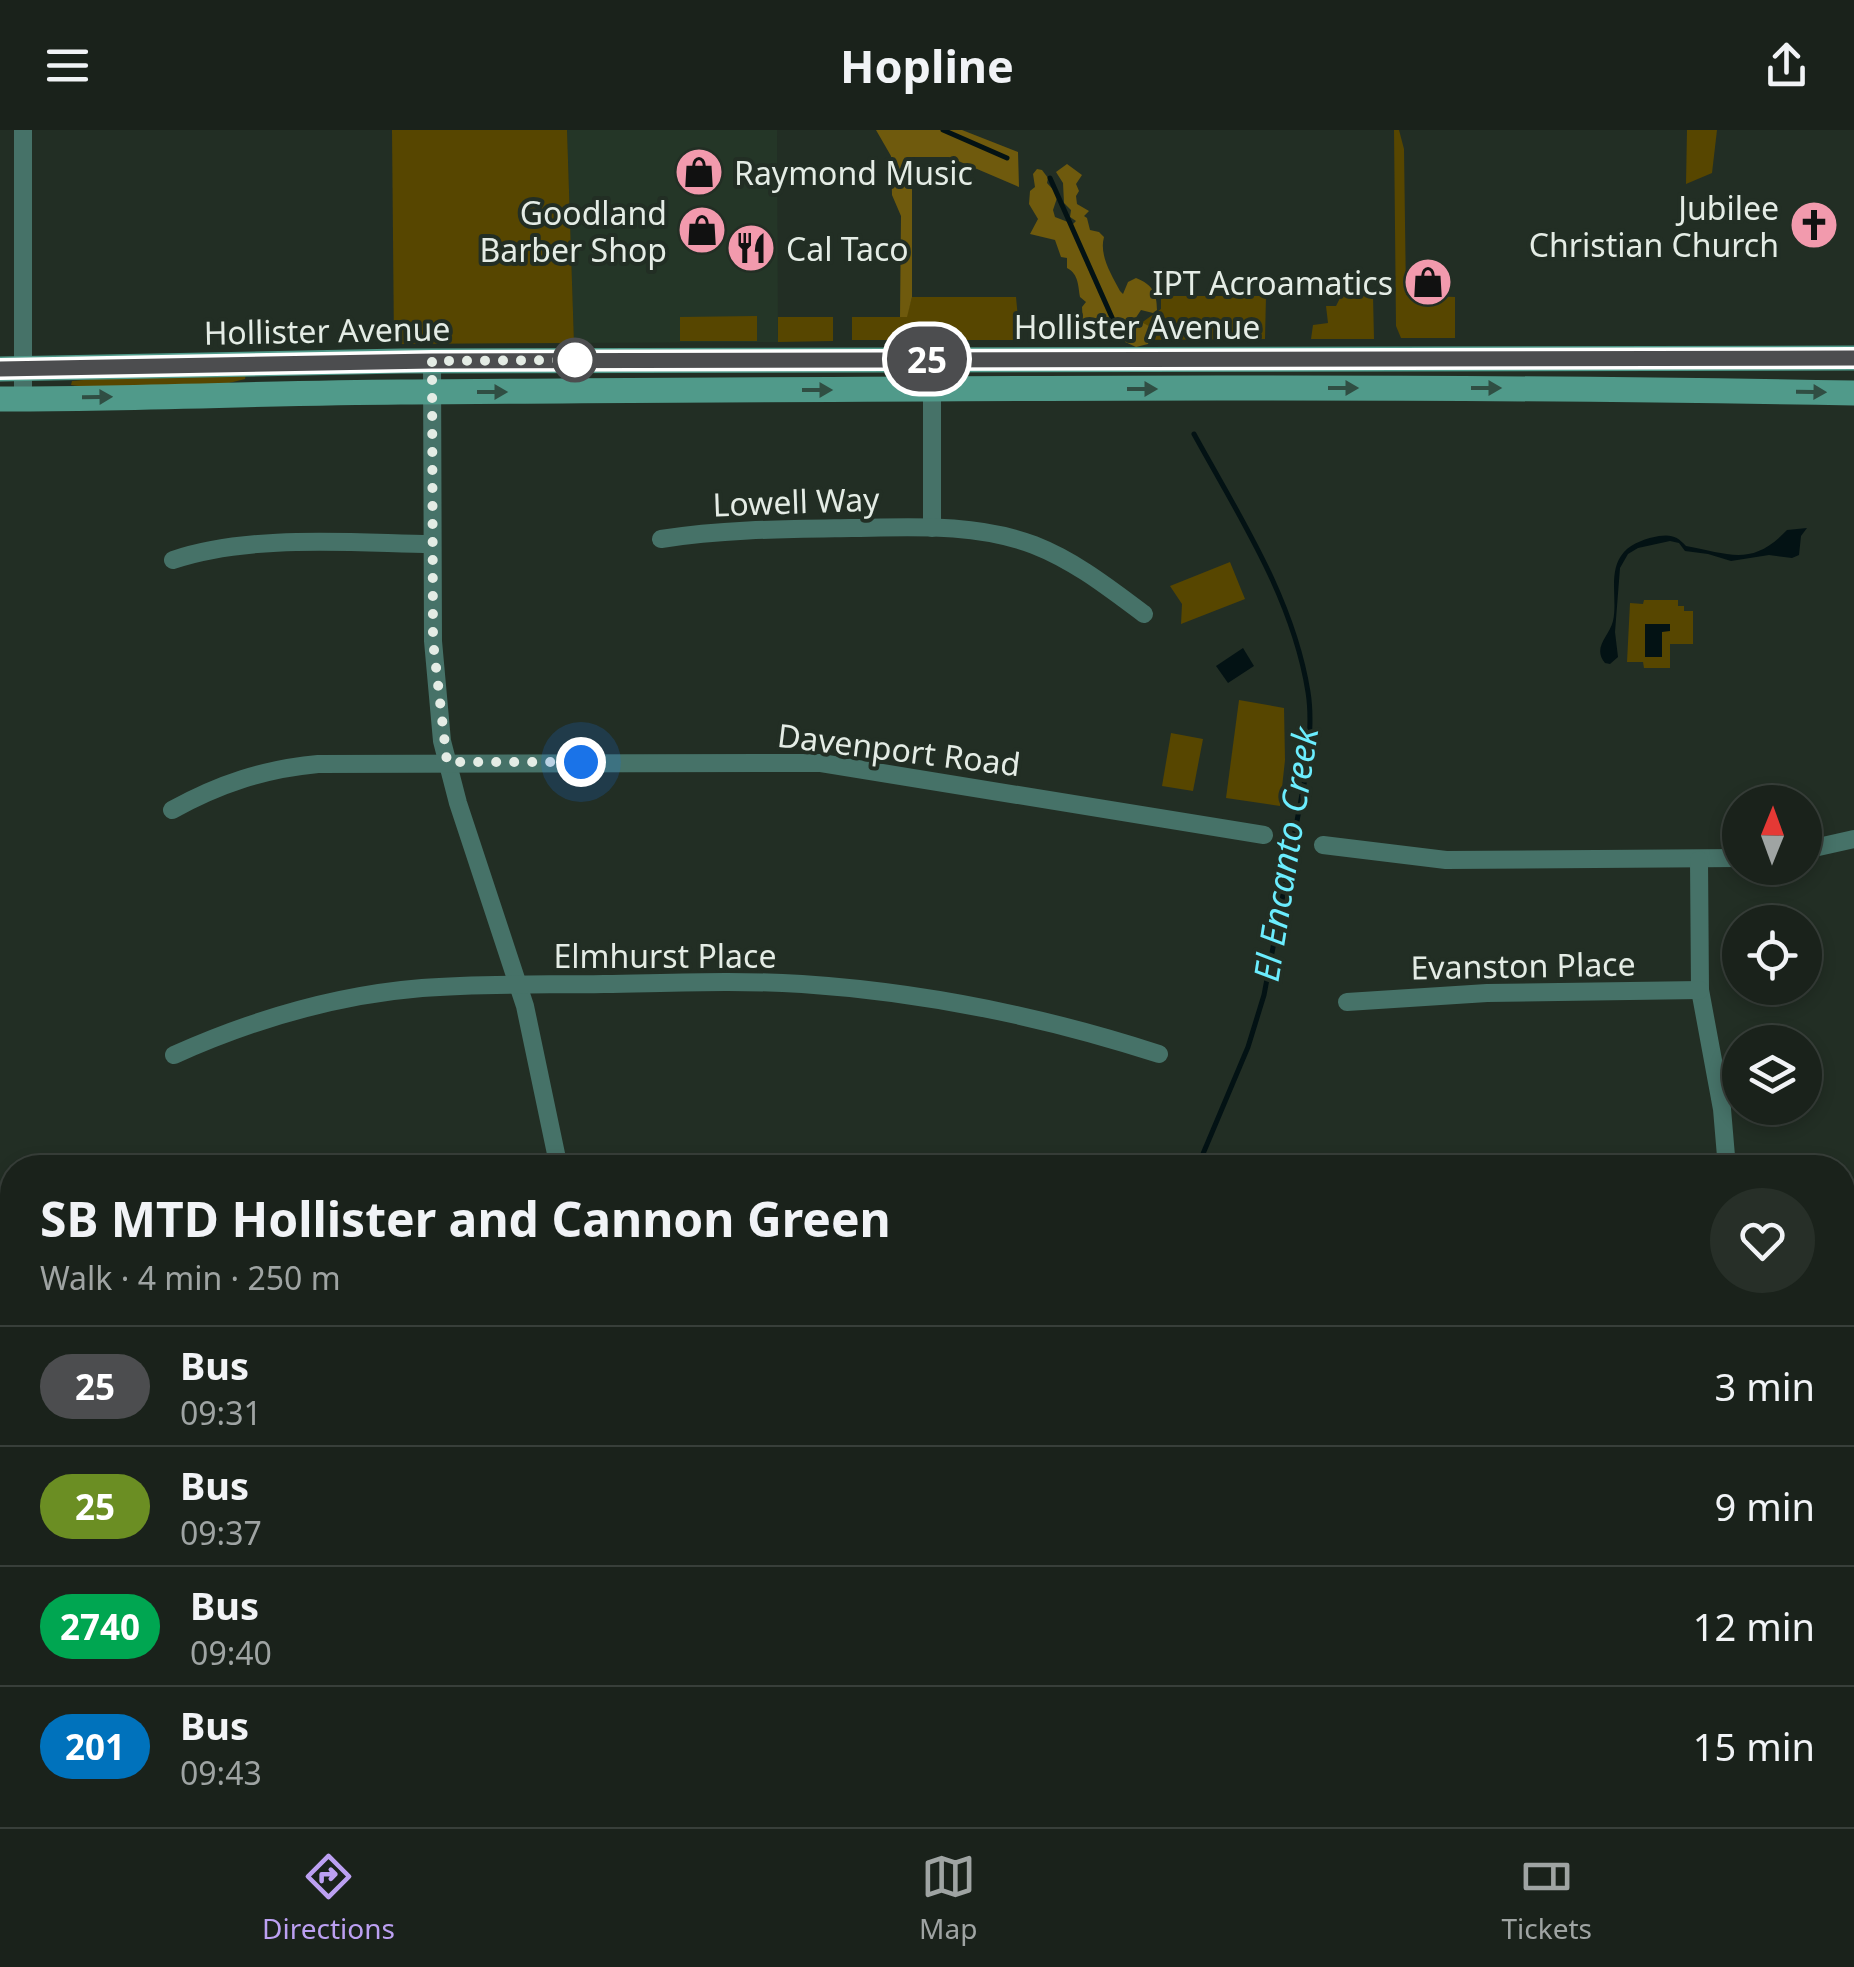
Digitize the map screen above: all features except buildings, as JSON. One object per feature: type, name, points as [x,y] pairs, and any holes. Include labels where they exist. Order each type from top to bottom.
[{"type":"main road","name":"Hollister Avenue","points":[[11,369],[432,361],[1854,358]]},
{"type":"main road","name":"Hollister Avenue","points":[[11,399],[932,389],[1547,388],[1854,393]]},
{"type":"street","points":[[11,399],[23,130]]},
{"type":"street","points":[[932,360],[932,528]]},
{"type":"street","points":[[432,361],[436,687],[447,762],[518,984],[557,1155]]},
{"type":"street","name":"Lowell Way","points":[[661,539],[745,529],[932,528],[991,532],[1036,546],[1096,578],[1144,614]]},
{"type":"street","points":[[173,560],[261,544],[432,544]]},
{"type":"street","name":"Davenport Road","points":[[172,810],[219,786],[274,769],[342,762],[830,764],[1264,835]]},
{"type":"street","points":[[1822,847],[1854,840]]},
{"type":"street","points":[[1323,845],[1446,860],[1722,859]]},
{"type":"street","points":[[1699,860],[1700,990],[1722,1109],[1726,1155]]},
{"type":"street","name":"Elmhurst Place","points":[[174,1055],[257,1022],[348,999],[422,988],[755,983],[840,988],[1012,1016],[1079,1030],[1160,1054]]},
{"type":"street","name":"Evanston Place","points":[[1348,1002],[1465,994],[1700,990]]},
{"type":"shaded area","points":[[392,130],[567,130],[574,343],[394,344]]},
{"type":"shaded area","points":[[567,130],[777,130],[778,342],[574,343]]},
{"type":"shaded area","points":[[876,130],[962,130],[1018,152],[1019,187],[949,157],[912,157],[912,297],[907,317],[900,317],[901,216],[892,195],[891,156]]},
{"type":"shaded area","points":[[1394,130],[1399,130],[1404,149],[1406,295],[1455,297],[1455,338],[1401,338],[1396,326]]},
{"type":"shaded area","points":[[1687,130],[1717,130],[1712,173],[1686,184]]},
{"type":"shaded area","points":[[1067,164],[1082,175],[1076,184],[1077,204],[1089,211],[1084,216],[1090,230],[1104,237],[1104,258],[1120,291],[1123,294],[1128,282],[1136,278],[1155,294],[1157,310],[1141,310],[1135,319],[1149,326],[1148,344],[1136,347],[1123,341],[1117,325],[1111,333],[1099,335],[1083,325],[1082,307],[1086,302],[1080,297],[1076,277],[1067,268],[1067,258],[1061,257],[1055,240],[1030,234],[1038,219],[1029,204],[1037,169],[1042,170],[1058,195],[1055,217],[1073,224],[1076,221],[1064,203],[1063,183],[1056,172]]},
{"type":"shaded area","points":[[1161,296],[1266,296],[1265,339],[1126,340],[1127,333],[1161,309]]},
{"type":"shaded area","points":[[1341,296],[1373,296],[1374,339],[1311,339],[1313,325],[1328,323],[1326,306],[1336,306]]},
{"type":"shaded area","points":[[912,297],[1016,297],[1020,340],[852,340],[852,317],[906,317]]},
{"type":"shaded area","points":[[757,316],[757,341],[680,341],[680,317]]},
{"type":"shaded area","points":[[778,317],[833,317],[833,341],[778,342]]},
{"type":"shaded area","points":[[246,374],[245,379],[225,384],[92,388],[71,385],[72,381],[94,379]]},
{"type":"shaded area","points":[[1807,528],[1801,536],[1799,555],[1792,558],[1769,555],[1731,561],[1685,551],[1679,543],[1670,541],[1628,554],[1620,568],[1615,632],[1618,657],[1610,664],[1601,657],[1601,647],[1613,621],[1616,568],[1631,546],[1668,535],[1686,546],[1740,555],[1763,549],[1787,530]]},
{"type":"shaded area","points":[[1230,562],[1245,599],[1181,624],[1182,604],[1170,586]]},
{"type":"shaded area","points":[[1644,600],[1678,600],[1684,611],[1693,611],[1693,644],[1670,644],[1670,668],[1644,668],[1643,662],[1627,662],[1630,603],[1643,604]]},
{"type":"shaded area","points":[[1645,624],[1670,624],[1670,631],[1662,632],[1662,657],[1645,657]]},
{"type":"shaded area","points":[[1243,648],[1254,666],[1228,683],[1216,666]]},
{"type":"shaded area","points":[[1239,700],[1284,708],[1285,760],[1280,806],[1226,798]]},
{"type":"shaded area","points":[[1171,733],[1203,739],[1193,791],[1162,786]]},
{"type":"waterway","name":"El Encanto Creek","points":[[943,130],[1007,158]]},
{"type":"waterway","name":"El Encanto Creek","points":[[1050,178],[1118,331]]},
{"type":"waterway","name":"El Encanto Creek","points":[[1194,434],[1277,591],[1301,657],[1310,720],[1307,768],[1264,995],[1248,1047],[1202,1155]]},
{"type":"bus line","name":"25","points":[[0,369],[432,361],[1854,358]]},
{"type":"place","name":"Raymond Music","points":[[699,172]]},
{"type":"place","name":"Jubilee Christian Church","points":[[1814,225]]},
{"type":"place","name":"Goodland Barber Shop","points":[[702,230]]},
{"type":"place","name":"Cal Taco","points":[[751,248]]},
{"type":"place","name":"IPT Acroamatics","points":[[1428,282]]},
{"type":"route","points":[[575,360],[432,361],[433,641],[447,762],[581,762]]}]
